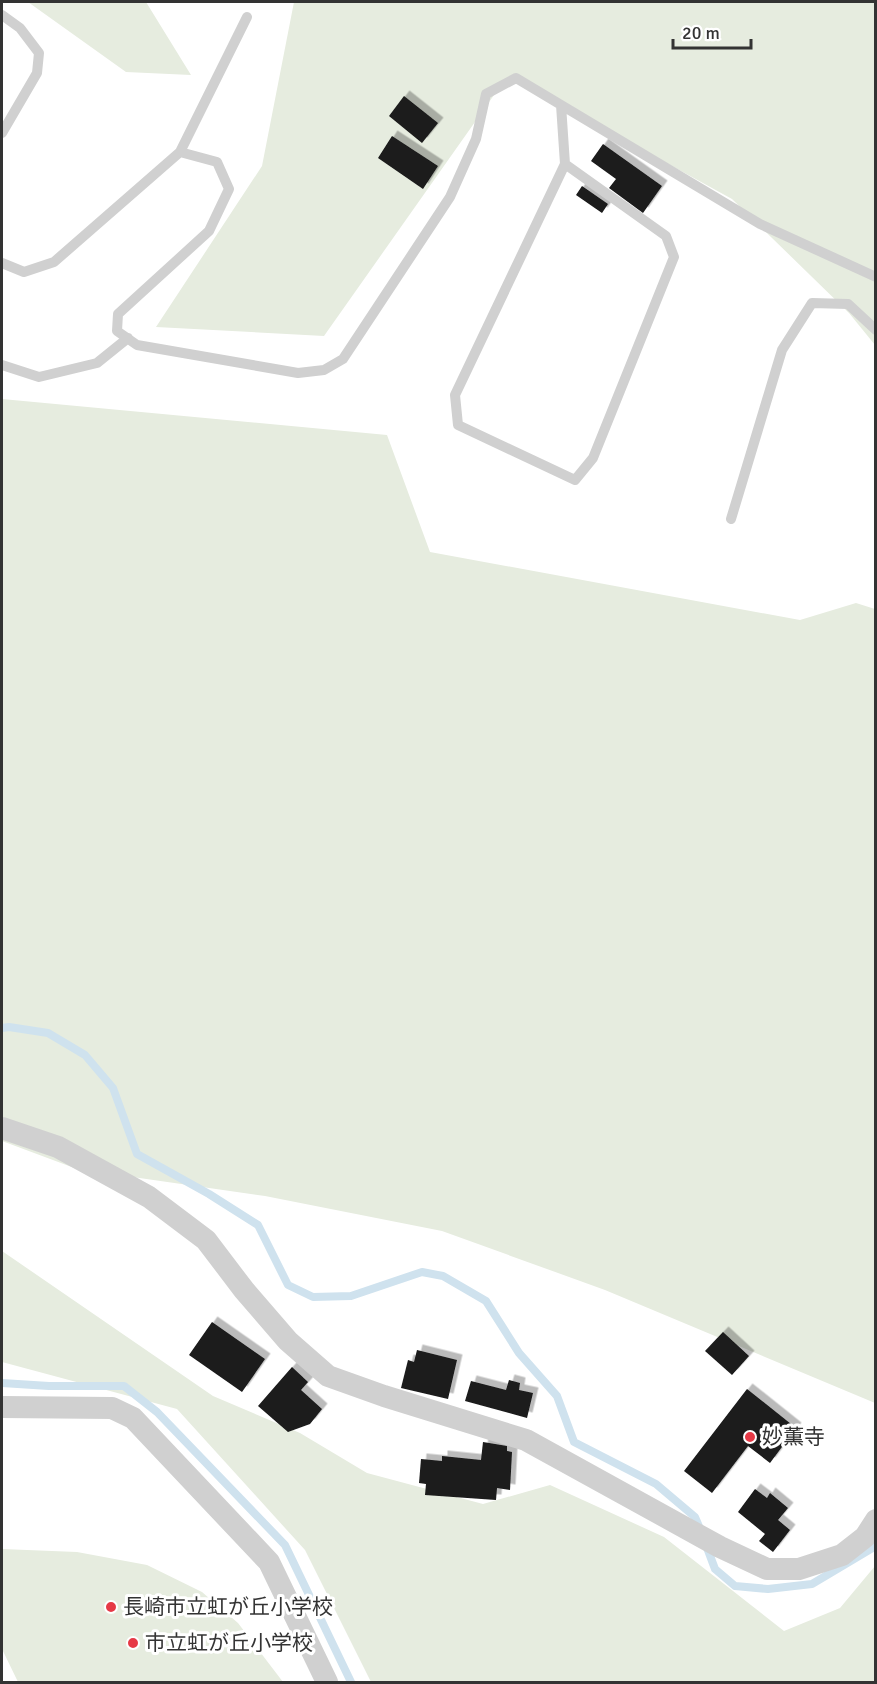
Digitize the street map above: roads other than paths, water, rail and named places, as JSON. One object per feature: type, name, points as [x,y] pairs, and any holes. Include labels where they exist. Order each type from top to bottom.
[{"type":"street","points":[[2,1128],[58,1147],[149,1197],[206,1240],[244,1290],[288,1341],[328,1376],[384,1396],[526,1440],[720,1547],[767,1569],[799,1569],[842,1555],[865,1537],[876,1520]]},
{"type":"street","points":[[2,1407],[112,1408],[133,1418],[268,1562],[327,1683]]},
{"type":"lane","points":[[2,15],[20,28],[39,53],[37,73],[2,133]]},
{"type":"lane","points":[[2,263],[24,272],[54,262],[180,152],[247,17]]},
{"type":"lane","points":[[180,152],[217,162],[229,189],[209,231],[118,314],[117,331],[137,345],[298,373],[324,370],[343,359],[450,197],[476,139],[486,94],[516,78],[760,224],[876,277]]},
{"type":"lane","points":[[561,105],[565,164],[455,395],[458,425],[575,480],[593,458],[674,257],[666,236],[565,164]]},
{"type":"lane","points":[[731,519],[782,350],[812,303],[848,304],[876,330]]},
{"type":"lane","points":[[2,365],[39,377],[97,363],[128,338]]},
{"type":"waterway","points":[[2,1028],[48,1033],[85,1055],[113,1088],[137,1154],[209,1194],[258,1225],[288,1285],[313,1297],[351,1296],[422,1272],[443,1276],[486,1301],[519,1353],[557,1396],[574,1442],[656,1484],[695,1517],[701,1531]]},
{"type":"waterway","points":[[2,1383],[49,1386],[124,1386],[157,1412],[285,1545],[351,1682]]},
{"type":"waterway","points":[[706,1545],[715,1569],[735,1586],[768,1589],[812,1584],[876,1546]]},
{"type":"place","name":"妙薫寺","points":[[750,1437]]},
{"type":"place","name":"長崎市立虹が丘小学校","points":[[111,1607]]},
{"type":"place","name":"市立虹が丘小学校","points":[[133,1643]]}]
